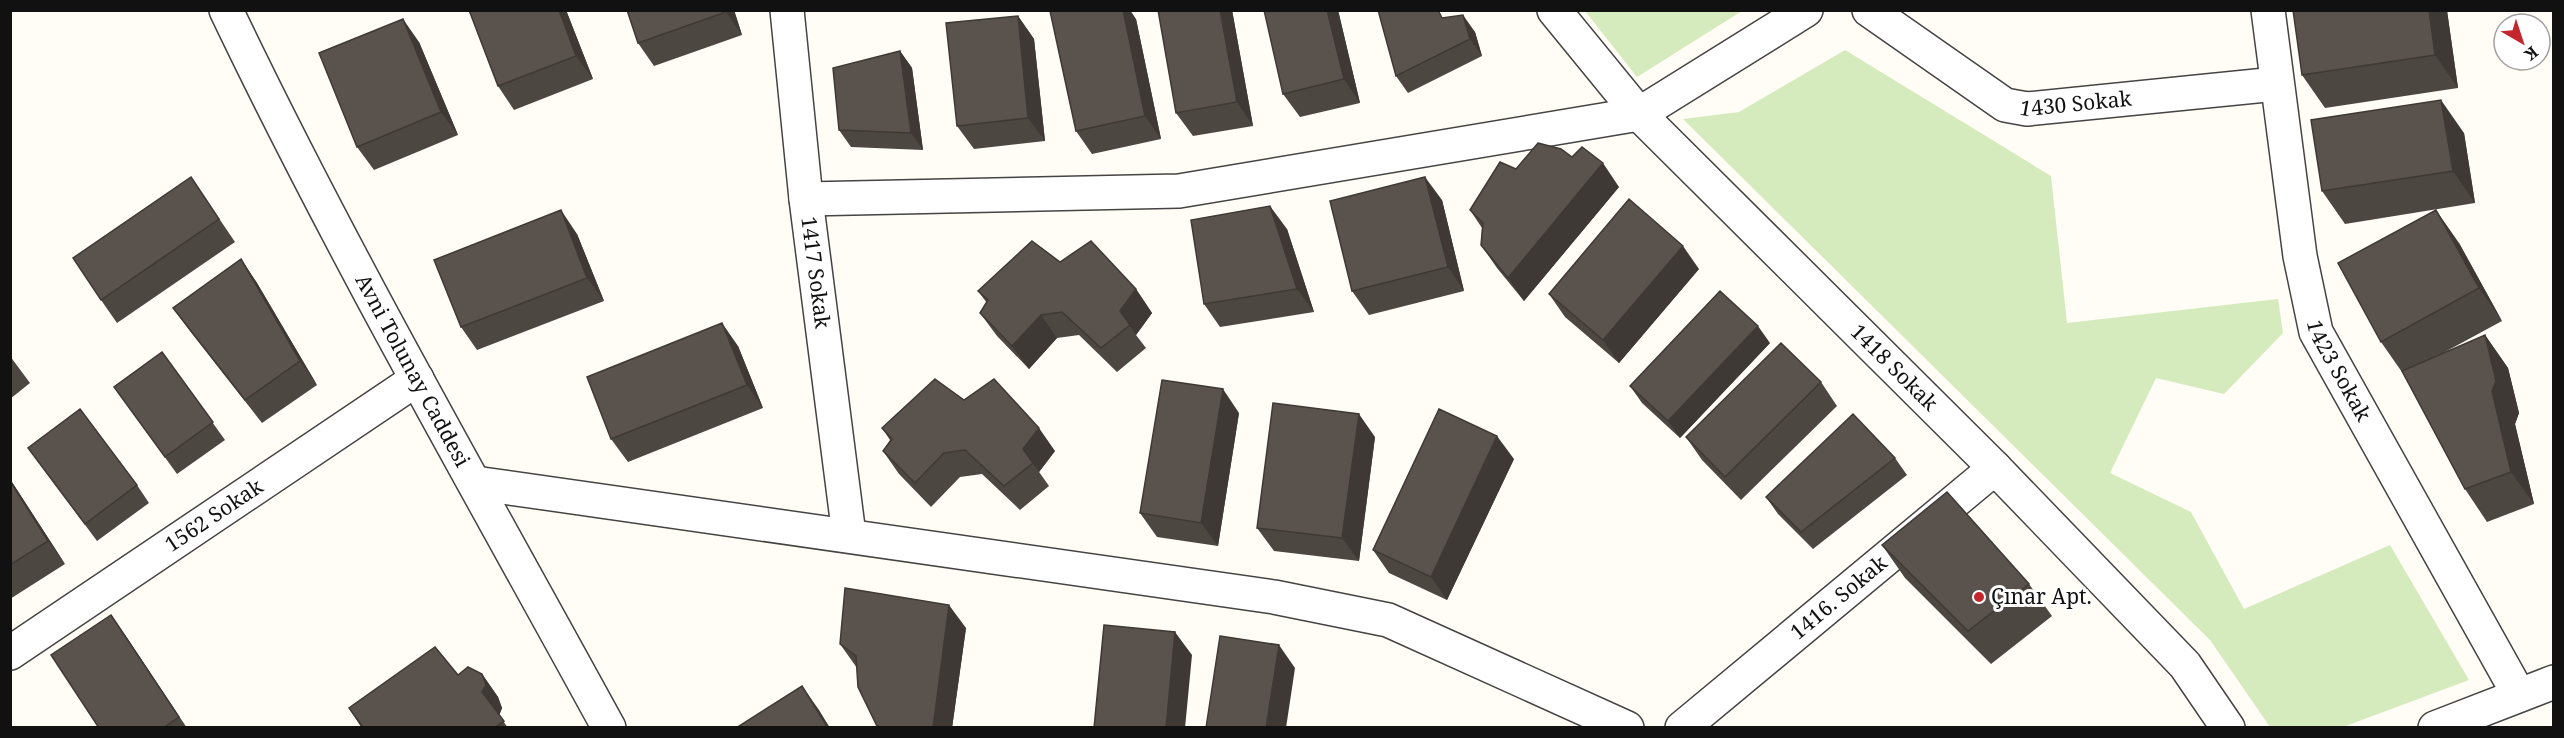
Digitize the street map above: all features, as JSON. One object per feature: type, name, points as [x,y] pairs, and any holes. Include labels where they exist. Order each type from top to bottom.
[{"type":"street","name":"Avni Tolunay Caddesi","points":[[226,10],[271,102],[417,379],[609,728]]},
{"type":"street","name":"1417 Sokak","points":[[788,10],[806,199],[849,535]]},
{"type":"street","name":"1418 Sokak","points":[[1554,10],[1639,114],[1995,468],[2185,665],[2228,728]]},
{"type":"street","points":[[806,199],[1179,191],[1639,114],[1806,10]]},
{"type":"street","name":"1430 Sokak","points":[[1869,10],[2005,105],[2027,109],[2276,84]]},
{"type":"street","name":"1423 Sokak","points":[[2268,10],[2300,256],[2316,332],[2519,695]]},
{"type":"street","name":"1562 Sokak","points":[[10,653],[417,379]]},
{"type":"street","name":"1416. Sokak","points":[[1682,728],[1995,468]]},
{"type":"street","points":[[475,483],[1274,597],[1388,620],[1627,728]]},
{"type":"street","points":[[2435,728],[2553,682]]},
{"type":"green space","points":[[1585,11],[1742,11],[1637,77]]},
{"type":"green space","points":[[1845,50],[2051,176],[2067,323],[2278,299],[2283,333],[2224,394],[2156,378],[2110,473],[2191,512],[2244,609],[2390,545],[2469,680],[2343,727],[2270,727],[2210,640],[1683,119],[1739,112]]},
{"type":"building","points":[[469,10],[559,10],[576,56],[498,86]]},
{"type":"building","points":[[627,10],[726,10],[726,12],[638,43]]},
{"type":"building","points":[[1123,10],[1145,116],[1076,131],[1050,11]]},
{"type":"building","points":[[1158,10],[1220,10],[1237,102],[1176,113]]},
{"type":"building","points":[[1264,10],[1327,10],[1344,79],[1283,94]]},
{"type":"building","points":[[1378,10],[1438,10],[1442,18],[1463,15],[1470,39],[1396,76]]},
{"type":"building","points":[[2293,10],[2429,10],[2435,55],[2302,75]]},
{"type":"building","points":[[1018,16],[1028,118],[957,126],[946,23]]},
{"type":"building","points":[[403,19],[441,112],[357,147],[319,53]]},
{"type":"building","points":[[900,51],[911,133],[839,130],[833,68]]},
{"type":"building","points":[[2441,100],[2453,171],[2322,191],[2311,120]]},
{"type":"building","points":[[1538,143],[1561,149],[1572,157],[1582,147],[1603,163],[1508,278],[1481,245],[1483,223],[1470,210],[1500,162],[1516,169]]},
{"type":"building","points":[[191,177],[219,219],[101,300],[73,258]]},
{"type":"building","points":[[1425,177],[1448,267],[1352,291],[1330,201]]},
{"type":"building","points":[[1629,199],[1683,246],[1603,340],[1549,294]]},
{"type":"building","points":[[1270,206],[1297,289],[1204,304],[1191,220]]},
{"type":"building","points":[[561,210],[587,278],[461,327],[434,260]]},
{"type":"building","points":[[2436,210],[2479,288],[2381,342],[2338,263]]},
{"type":"building","points":[[1032,241],[1060,262],[1091,241],[1136,289],[1120,311],[1130,325],[1101,348],[1062,312],[1041,315],[1012,346],[980,313],[988,300],[978,291]]},
{"type":"building","points":[[241,259],[300,361],[245,400],[173,308]]},
{"type":"building","points":[[1720,291],[1758,326],[1668,421],[1630,386]]},
{"type":"building","points":[[722,323],[747,385],[611,439],[587,377]]},
{"type":"building","points":[[2485,335],[2496,381],[2492,391],[2511,472],[2465,489],[2402,371]]},
{"type":"building","points":[[1781,343],[1821,382],[1725,477],[1686,437]]},
{"type":"building","points":[[162,352],[213,422],[165,457],[114,387]]},
{"type":"building","points":[[935,379],[964,400],[994,379],[1039,428],[1023,449],[1033,463],[1004,486],[965,450],[944,453],[915,483],[883,451],[892,439],[882,428]]},
{"type":"building","points":[[1162,380],[1223,389],[1201,523],[1140,513]]},
{"type":"building","points":[[1273,403],[1359,414],[1342,538],[1257,528]]},
{"type":"building","points":[[80,409],[137,485],[85,524],[28,448]]},
{"type":"building","points":[[1439,409],[1497,436],[1431,577],[1373,550]]},
{"type":"building","points":[[1853,414],[1895,458],[1801,532],[1766,497]]},
{"type":"building","points":[[10,481],[48,541],[10,565]]},
{"type":"building","name":"Çınar Apt.","points":[[1947,492],[2029,584],[1968,631],[1882,545]]},
{"type":"building","points":[[845,588],[949,605],[933,728],[877,726],[858,687],[856,656],[840,644]]},
{"type":"building","points":[[111,615],[179,717],[163,728],[99,728],[51,655]]},
{"type":"building","points":[[1104,625],[1175,632],[1166,728],[1094,728]]},
{"type":"building","points":[[1220,636],[1279,645],[1266,728],[1206,728]]},
{"type":"building","points":[[435,647],[458,675],[468,667],[482,674],[486,685],[482,692],[504,721],[494,728],[360,728],[362,726],[349,708]]},
{"type":"building","points":[[802,686],[828,728],[736,728]]},
{"type":"place","name":"Çınar Apt.","points":[[1979,597]]}]
